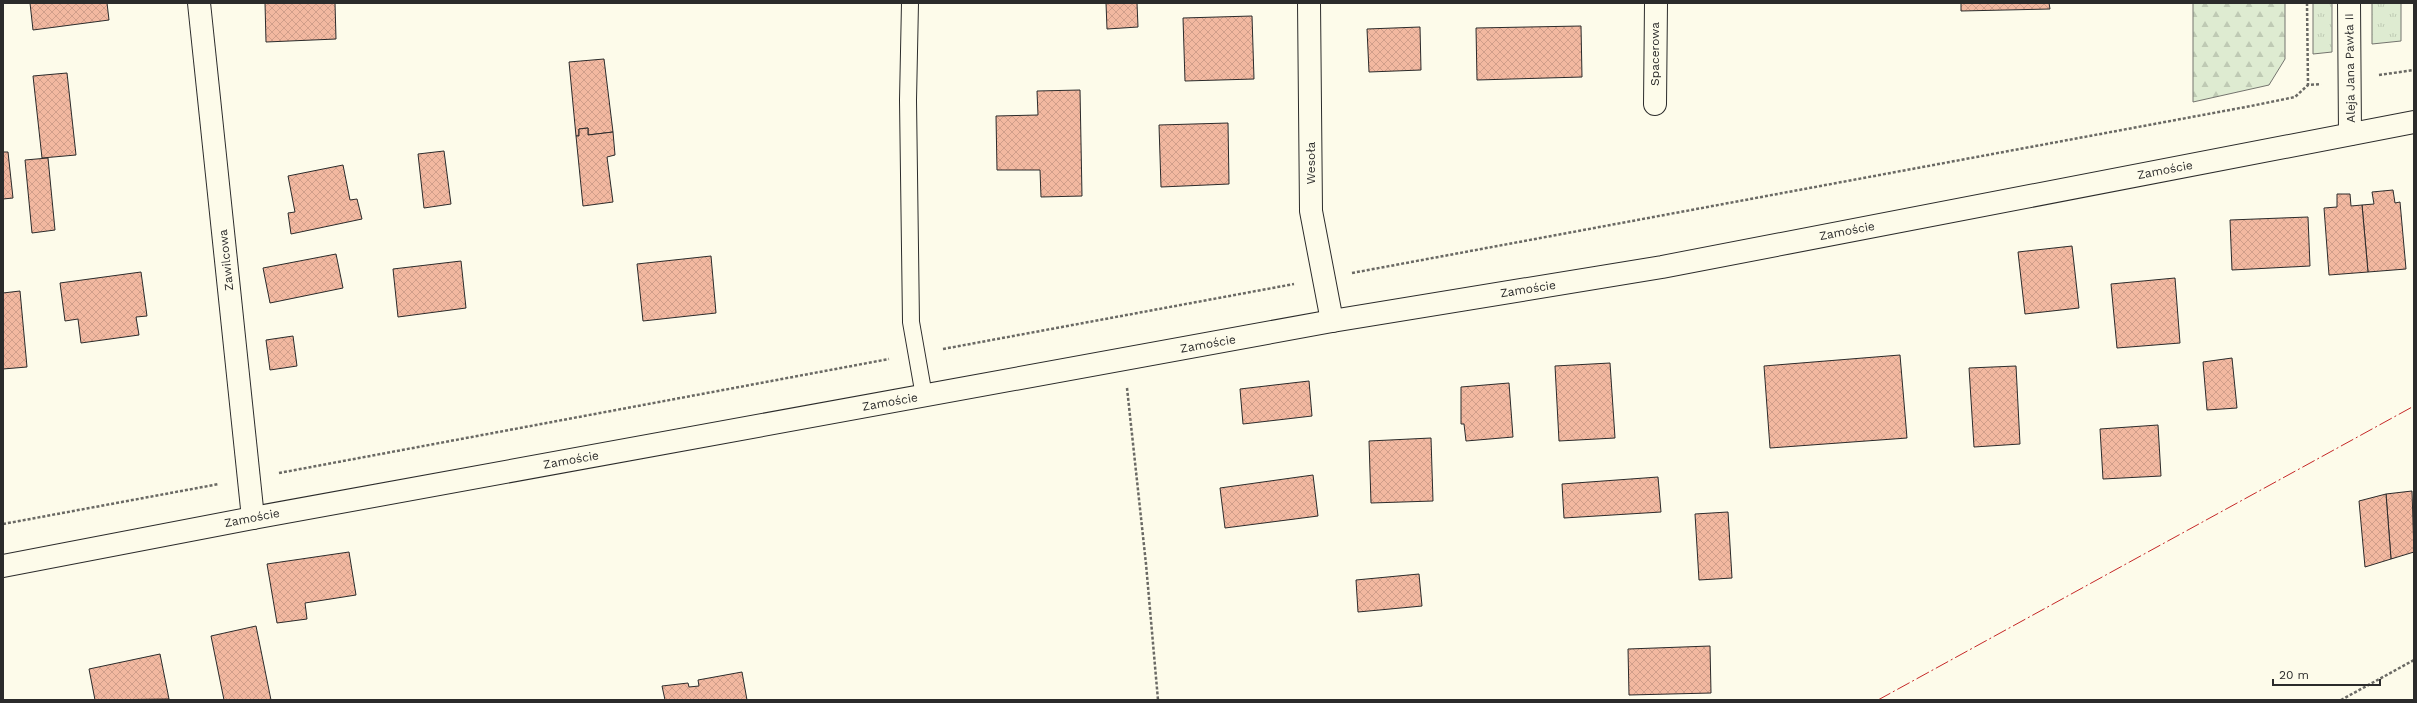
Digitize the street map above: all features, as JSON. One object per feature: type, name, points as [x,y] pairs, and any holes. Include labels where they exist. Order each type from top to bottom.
[{"type":"street","name":"Zawilcowa","points":[[199,3],[253,518]]},
{"type":"street","name":"Wesoła","points":[[1309,3],[1311,211],[1332,321]]},
{"type":"street","name":"Spacerowa","points":[[1655,104],[1656,3]]},
{"type":"street","name":"Aleja Jana Pawła II","points":[[2349,3],[2350,134]]},
{"type":"street","name":"Zamoście","points":[[3,566],[253,518],[1332,321],[1662,267],[2414,122]]},
{"type":"lane","points":[[910,3],[908,100],[911,322],[924,396]]},
{"type":"path","points":[[1347,274],[2295,97],[2308,85],[2307,3]]},
{"type":"path","points":[[2374,76],[2414,70]]},
{"type":"path","points":[[938,350],[1300,283]]},
{"type":"path","points":[[278,473],[891,359]]},
{"type":"path","points":[[1124,359],[1146,564],[1158,700]]},
{"type":"path","points":[[3,524],[223,483]]},
{"type":"path","points":[[2341,700],[2414,660]]},
{"type":"green space","points":[[2193,3],[2285,3],[2285,59],[2269,85],[2193,102]]},
{"type":"green space","points":[[2313,3],[2332,3],[2332,52],[2313,54]]},
{"type":"green space","points":[[2372,3],[2401,3],[2401,41],[2372,44]]},
{"type":"building","points":[[30,3],[107,3],[109,20],[33,30]]},
{"type":"building","points":[[265,3],[335,3],[336,39],[266,42]]},
{"type":"building","points":[[1106,3],[1137,3],[1138,27],[1107,29]]},
{"type":"building","points":[[1961,3],[2049,3],[2050,9],[1961,11]]},
{"type":"building","points":[[1252,16],[1254,79],[1185,81],[1183,18]]},
{"type":"building","points":[[1581,26],[1582,77],[1477,80],[1476,28]]},
{"type":"building","points":[[1420,27],[1421,70],[1369,72],[1367,29]]},
{"type":"building","points":[[604,59],[613,132],[588,135],[588,128],[579,129],[579,136],[576,136],[569,62]]},
{"type":"building","points":[[67,73],[76,155],[42,158],[33,76]]},
{"type":"building","points":[[1080,90],[1082,196],[1041,197],[1040,170],[997,170],[996,116],[1038,115],[1037,91]]},
{"type":"building","points":[[1228,123],[1229,184],[1161,187],[1159,125]]},
{"type":"building","points":[[588,128],[588,135],[613,132],[615,155],[607,157],[613,202],[583,206],[576,136],[579,136],[579,129]]},
{"type":"building","points":[[444,151],[451,204],[424,208],[418,154]]},
{"type":"building","points":[[3,152],[8,152],[13,198],[3,199]]},
{"type":"building","points":[[48,158],[55,230],[32,233],[25,160]]},
{"type":"building","points":[[343,165],[350,200],[357,199],[362,219],[291,234],[288,213],[295,212],[288,176]]},
{"type":"building","points":[[2393,190],[2395,203],[2400,202],[2406,269],[2368,272],[2362,205],[2374,204],[2372,192]]},
{"type":"building","points":[[2337,194],[2350,194],[2351,206],[2362,205],[2368,272],[2329,275],[2324,208],[2337,207]]},
{"type":"building","points":[[2308,217],[2310,266],[2232,270],[2230,220]]},
{"type":"building","points":[[2072,246],[2079,308],[2025,314],[2018,252]]},
{"type":"building","points":[[336,254],[343,288],[270,303],[263,268]]},
{"type":"building","points":[[711,256],[716,313],[643,321],[637,264]]},
{"type":"building","points":[[461,261],[466,308],[398,317],[393,269]]},
{"type":"building","points":[[141,272],[147,316],[136,317],[139,335],[81,343],[78,319],[65,321],[60,283]]},
{"type":"building","points":[[2175,278],[2180,343],[2117,348],[2111,284]]},
{"type":"building","points":[[20,291],[27,367],[3,369],[3,293]]},
{"type":"building","points":[[293,336],[297,366],[270,370],[266,340]]},
{"type":"building","points":[[1900,355],[1907,438],[1770,448],[1764,366]]},
{"type":"building","points":[[2232,358],[2237,408],[2207,410],[2203,362]]},
{"type":"building","points":[[1610,363],[1615,438],[1559,441],[1555,366]]},
{"type":"building","points":[[2016,366],[2020,444],[1974,447],[1969,368]]},
{"type":"building","points":[[1309,381],[1312,416],[1243,424],[1240,389]]},
{"type":"building","points":[[1509,383],[1513,437],[1466,441],[1464,424],[1461,424],[1461,387]]},
{"type":"building","points":[[2158,425],[2161,476],[2103,479],[2100,429]]},
{"type":"building","points":[[1431,438],[1433,501],[1371,503],[1369,441]]},
{"type":"building","points":[[1313,475],[1318,516],[1225,528],[1220,488]]},
{"type":"building","points":[[1658,477],[1661,512],[1564,518],[1562,484]]},
{"type":"building","points":[[2412,491],[2414,552],[2391,559],[2386,494]]},
{"type":"building","points":[[2386,494],[2391,559],[2365,567],[2359,501]]},
{"type":"building","points":[[1728,512],[1732,578],[1699,580],[1695,514]]},
{"type":"building","points":[[349,552],[356,595],[305,603],[307,619],[277,623],[267,564]]},
{"type":"building","points":[[1419,574],[1422,606],[1358,612],[1356,580]]},
{"type":"building","points":[[256,626],[271,700],[224,700],[211,636]]},
{"type":"building","points":[[1710,646],[1711,693],[1629,695],[1628,649]]},
{"type":"building","points":[[160,654],[169,699],[95,700],[89,669]]},
{"type":"building","points":[[742,672],[747,700],[665,700],[662,686],[688,683],[689,687],[699,686],[698,680]]},
{"type":"power","points":[[1878,700],[2414,406]]}]
